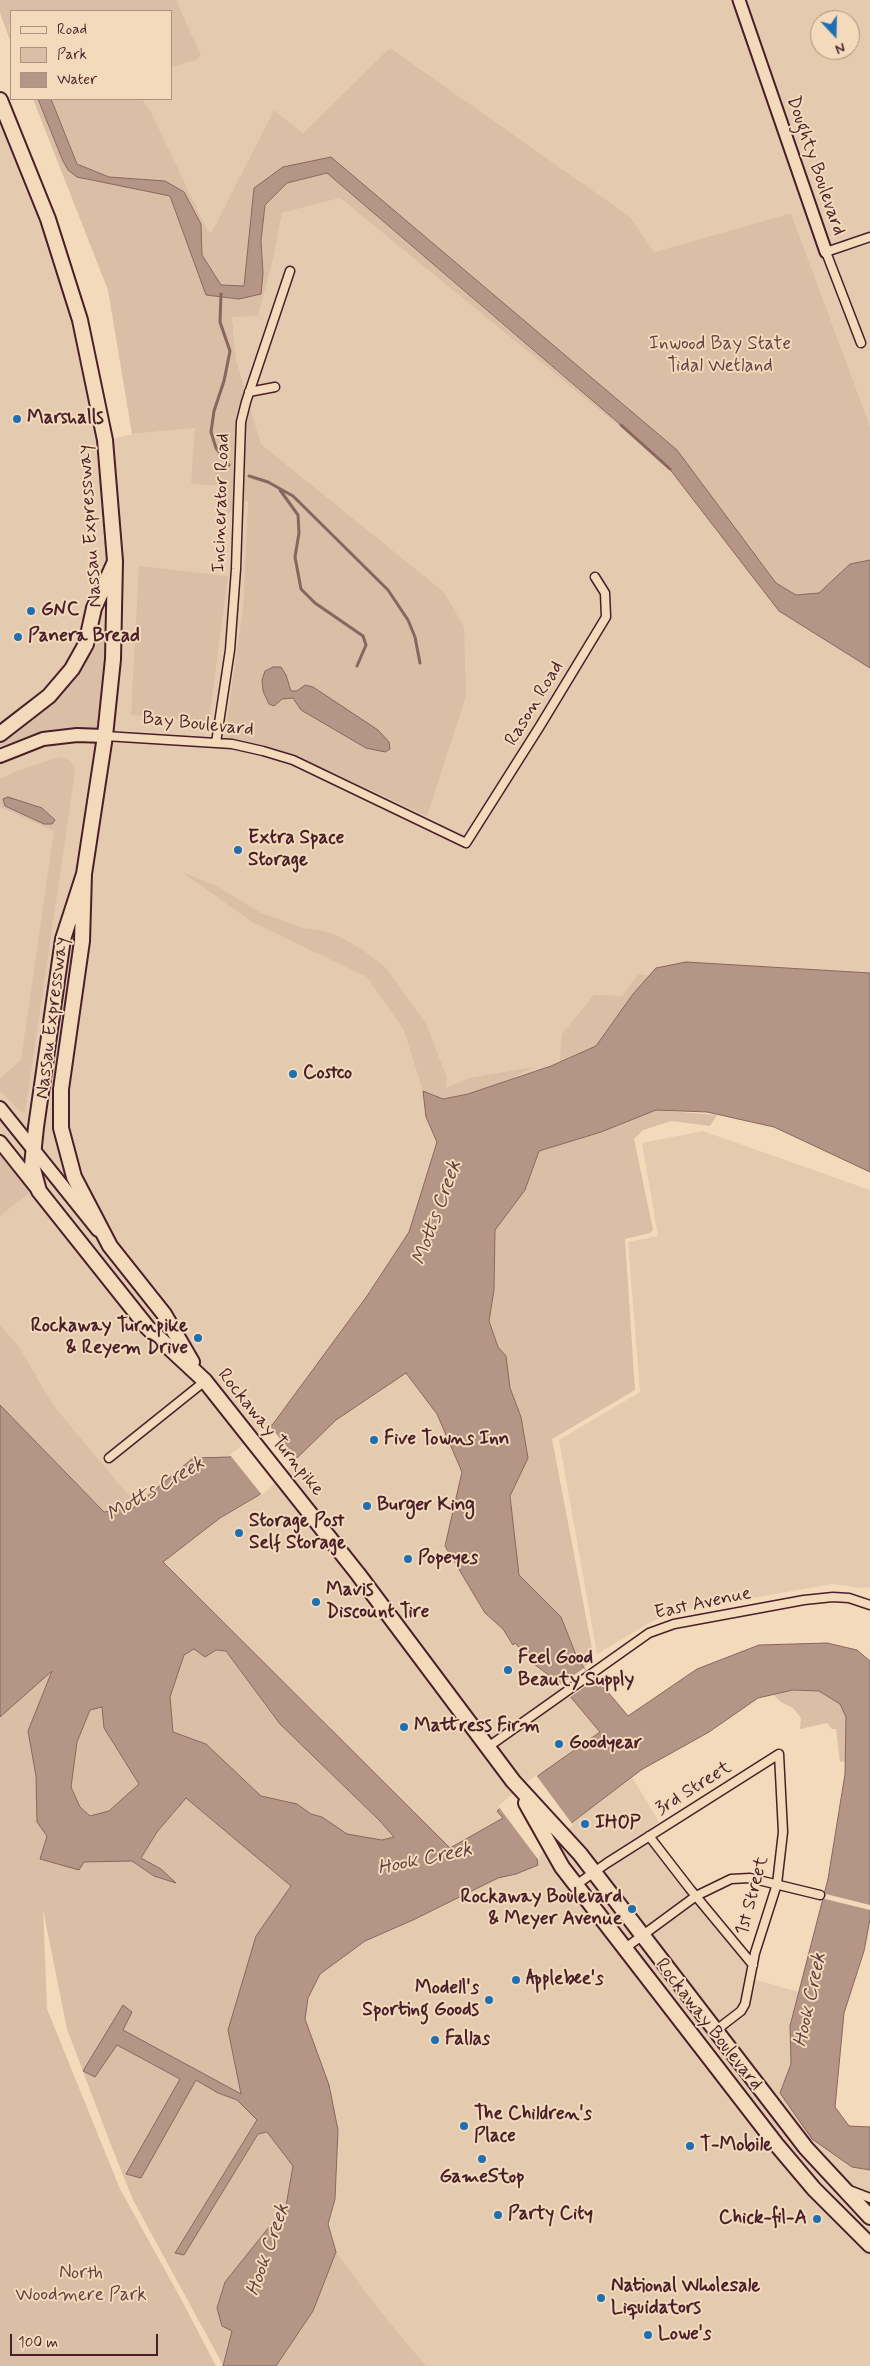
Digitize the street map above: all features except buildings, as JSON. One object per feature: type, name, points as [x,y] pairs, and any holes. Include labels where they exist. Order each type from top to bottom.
[{"type":"highway","name":"Nassau Expressway","points":[[0,100],[48,219],[67,274],[84,336],[105,440],[115,561],[113,659],[84,874],[82,941],[63,1068],[60,1116],[70,1167],[80,1191],[110,1246]]},
{"type":"highway","points":[[0,734],[49,696],[72,669],[86,644],[94,608],[115,561]]},
{"type":"highway","name":"Nassau Expressway","points":[[39,1191],[33,1171],[33,1148],[63,939],[84,874]]},
{"type":"highway","name":"Rockaway Turnpike","points":[[39,1191],[148,1328],[201,1377],[297,1496],[536,1813]]},
{"type":"highway","name":"Rockaway Turnpike","points":[[110,1246],[164,1314],[201,1377]]},
{"type":"highway","name":"Rockaway Boulevard","points":[[536,1813],[580,1854],[806,2148],[839,2186],[870,2217]]},
{"type":"highway","name":"Rockaway Boulevard","points":[[536,1813],[562,1867],[624,1949],[793,2165],[870,2245]]},
{"type":"main road","name":"Doughty Boulevard","points":[[739,0],[826,252]]},
{"type":"main road","name":"Bay Boulevard","points":[[0,756],[42,739],[77,735],[104,736]]},
{"type":"main road","name":"Rockaway Turnpike","points":[[0,1108],[110,1246]]},
{"type":"main road","name":"Rockaway Turnpike","points":[[0,1142],[39,1191]]},
{"type":"street","points":[[826,252],[870,236]]},
{"type":"street","name":"Doughty Boulevard","points":[[826,252],[861,343]]},
{"type":"street","name":"Incinerator Road","points":[[216,743],[230,650],[236,569],[242,417],[290,271]]},
{"type":"street","points":[[249,392],[275,386]]},
{"type":"street","name":"Rason Road","points":[[466,843],[606,617],[605,593],[595,577]]},
{"type":"street","name":"Bay Boulevard","points":[[104,736],[240,746],[293,760],[466,843]]},
{"type":"street","points":[[108,1458],[201,1377]]},
{"type":"street","name":"East Avenue","points":[[488,1747],[649,1633],[674,1624],[833,1597],[849,1598],[870,1605]]},
{"type":"street","name":"3rd Street","points":[[576,1885],[649,1836],[779,1754]]},
{"type":"street","name":"1st Street","points":[[715,2031],[741,2011],[746,2004],[753,1965],[777,1884],[783,1832],[779,1754]]},
{"type":"street","points":[[649,1836],[753,1965]]},
{"type":"street","points":[[624,1949],[696,1896],[721,1882],[736,1878],[750,1878],[820,1895]]},
{"type":"street","points":[[839,2186],[870,2198]]},
{"type":"shaded area","points":[[176,0],[870,0],[870,426],[791,213],[654,252],[390,49],[303,133],[275,111],[212,232],[208,231],[152,114],[143,100],[172,100],[172,67],[197,60],[201,55]]},
{"type":"shaded area","points":[[0,97],[78,313],[105,441],[132,434],[196,428],[227,486],[227,513],[248,499],[243,607],[225,742],[266,747],[335,774],[443,591],[261,444],[236,359],[232,317],[258,315],[273,260],[282,213],[340,198],[665,463],[779,611],[870,668],[870,973],[686,962],[596,1046],[551,1066],[468,1094],[426,1117],[437,1142],[409,1232],[367,1296],[273,1424],[230,1457],[193,1458],[137,1505],[54,1406],[18,1345],[0,1325],[0,1216],[35,1189],[0,1145],[0,747],[49,731],[105,726],[112,604],[95,648],[80,670],[56,696],[0,738]]},
{"type":"shaded area","points":[[703,1131],[870,1190],[870,1587],[862,1588],[833,1584],[676,1611],[651,1622],[597,1654],[559,1440],[640,1392],[628,1242],[658,1236],[642,1143]]},
{"type":"shaded area","points":[[406,1373],[437,1414],[462,1472],[445,1546],[485,1613],[503,1629],[513,1645],[515,1643],[534,1664],[558,1682],[600,1732],[539,1775],[497,1811],[503,1818],[450,1848],[163,1562],[220,1518],[259,1495],[336,1420]]},
{"type":"shaded area","points":[[632,1777],[659,1822],[651,1828],[748,1967],[749,1978],[799,1992],[790,2026],[791,2064],[780,2093],[852,2167],[870,2170],[870,2366],[426,2366],[377,2307],[336,2252],[328,2224],[335,2199],[338,2130],[305,2019],[308,1998],[320,1974],[365,1941],[413,1920],[498,1878],[516,1874],[537,1858],[541,1849],[574,1821]]},
{"type":"green space","points":[[0,0],[176,0],[201,55],[197,60],[172,67],[172,10],[10,10],[10,40],[0,13]]},
{"type":"green space","name":"Inwood Bay State Tidal Wetland","points":[[390,48],[630,217],[654,252],[791,213],[870,426],[870,560],[850,564],[819,593],[795,595],[776,583],[757,557],[755,558],[677,450],[331,158],[254,188],[244,286],[221,285],[202,255],[201,224],[165,181],[109,177],[77,164],[51,100],[143,100],[152,114],[208,231],[212,232],[274,110],[303,133]]},
{"type":"green space","points":[[33,100],[38,100],[68,170],[77,177],[170,196],[206,295],[239,299],[263,273],[261,241],[265,205],[287,183],[327,173],[646,448],[340,198],[282,213],[273,260],[258,316],[232,317],[236,359],[261,444],[443,591],[464,627],[466,696],[427,816],[335,774],[266,747],[224,742],[243,607],[248,500],[227,514],[226,486],[191,484],[195,428],[132,434],[108,290]]},
{"type":"green space","points":[[139,566],[228,576],[209,721],[131,715]]},
{"type":"green space","points":[[112,602],[105,727],[49,731],[0,747],[0,738],[56,696],[80,670],[95,648]]},
{"type":"green space","points":[[60,757],[71,761],[75,772],[25,1113],[21,1112],[0,1091],[0,1078],[21,1060],[54,831],[0,807],[0,779],[16,771]],"holes":[[[8,797],[42,808],[44,824],[5,806],[5,798]]]},
{"type":"green space","points":[[182,872],[217,886],[261,913],[303,928],[336,935],[360,948],[385,967],[426,1024],[447,1078],[446,1088],[469,1078],[534,1067],[507,1081],[468,1094],[443,1099],[423,1091],[404,1030],[367,977],[252,922]]},
{"type":"green space","points":[[638,974],[649,976],[633,994],[596,1046],[560,1062],[562,1034],[594,995],[622,996]]},
{"type":"green space","points":[[656,1110],[717,1115],[710,1126],[671,1121],[643,1130],[634,1139],[653,1230],[650,1233],[625,1239],[635,1390],[552,1439],[594,1659],[584,1668],[576,1655],[561,1617],[519,1575],[510,1496],[528,1458],[521,1417],[510,1388],[506,1356],[498,1347],[489,1321],[494,1290],[495,1230],[525,1190],[539,1151],[601,1132]]},
{"type":"green space","points":[[0,1145],[35,1189],[0,1216]]},
{"type":"green space","points":[[0,1325],[18,1345],[54,1406],[137,1505],[133,1508],[104,1512],[0,1405]]},
{"type":"green space","points":[[194,1649],[226,1651],[280,1724],[380,1821],[394,1837],[382,1840],[346,1834],[322,1817],[311,1814],[297,1804],[261,1796],[206,1744],[173,1732],[170,1697],[184,1655]]},
{"type":"green space","name":"North Woodmere Park","points":[[53,1669],[28,1731],[47,1835],[40,1859],[132,1861],[154,1876],[161,1869],[140,1859],[157,1832],[186,1798],[291,1886],[256,1937],[228,2030],[241,2094],[122,2030],[83,2071],[95,2077],[117,2045],[180,2079],[127,2174],[141,2177],[196,2079],[218,2093],[237,2100],[257,2120],[175,2252],[184,2255],[258,2134],[267,2132],[293,2166],[286,2206],[225,2282],[217,2308],[232,2331],[223,2365],[133,2200],[109,2140],[67,2029],[43,1909],[47,2009],[120,2189],[216,2366],[0,2366],[0,1717]]},
{"type":"green space","points":[[793,1690],[819,1691],[840,1704],[846,1717],[846,1761],[840,1762],[836,1729],[832,1729],[827,1723],[800,1729],[801,1718],[793,1708],[781,1702],[774,1695]]},
{"type":"green space","points":[[103,1706],[104,1728],[139,1784],[109,1811],[90,1816],[80,1807],[71,1787],[77,1742],[90,1710]]},
{"type":"green space","points":[[336,2252],[377,2307],[426,2366],[276,2366],[313,2311]]},
{"type":"water","points":[[38,100],[51,100],[77,164],[109,177],[165,181],[184,192],[201,224],[202,255],[221,285],[244,286],[254,188],[283,167],[331,157],[677,450],[776,583],[796,595],[819,593],[850,564],[870,560],[870,668],[779,611],[665,463],[327,173],[287,183],[265,205],[261,241],[263,273],[261,294],[239,299],[206,295],[170,196],[77,177],[68,170]]},
{"type":"water","points":[[273,667],[281,667],[286,675],[291,691],[297,691],[305,685],[313,687],[378,730],[389,742],[390,749],[385,752],[366,748],[301,710],[293,698],[282,699],[274,706],[269,704],[263,691],[262,680],[265,671]]},
{"type":"water","points":[[8,797],[42,808],[55,820],[52,824],[44,824],[5,806],[3,799]]},
{"type":"water","points":[[686,962],[870,973],[870,1172],[774,1127],[707,1112],[656,1110],[601,1132],[539,1151],[525,1190],[495,1230],[494,1290],[489,1321],[498,1347],[506,1356],[510,1388],[521,1417],[528,1458],[510,1496],[519,1575],[561,1617],[576,1655],[593,1682],[597,1679],[628,1716],[697,1669],[759,1645],[827,1643],[857,1650],[870,1661],[870,1919],[864,1951],[844,2013],[835,2107],[849,2126],[870,2127],[870,2170],[852,2167],[812,2139],[780,2093],[791,2064],[790,2026],[828,1879],[845,1774],[846,1717],[840,1704],[819,1691],[793,1690],[758,1698],[709,1732],[641,1770],[574,1821],[541,1849],[537,1858],[538,1865],[516,1874],[498,1878],[413,1920],[365,1941],[320,1974],[308,1998],[305,2019],[329,2085],[338,2130],[335,2199],[328,2224],[336,2252],[313,2311],[276,2366],[223,2366],[232,2331],[222,2326],[217,2308],[225,2282],[286,2206],[293,2166],[267,2132],[258,2134],[184,2255],[175,2253],[257,2120],[237,2100],[218,2093],[196,2080],[141,2178],[126,2174],[180,2079],[117,2045],[95,2077],[83,2071],[123,2005],[132,2012],[123,2030],[241,2094],[228,2030],[256,1936],[291,1886],[186,1798],[157,1832],[141,1858],[161,1869],[176,1883],[154,1876],[132,1861],[84,1862],[79,1870],[40,1859],[47,1836],[37,1822],[36,1776],[28,1731],[52,1671],[0,1717],[0,1405],[104,1512],[133,1508],[193,1458],[230,1457],[273,1424],[367,1296],[409,1232],[437,1142],[426,1117],[423,1091],[443,1099],[468,1094],[551,1066],[596,1046],[633,994],[656,968]],"holes":[[[406,1373],[437,1414],[462,1472],[445,1546],[485,1613],[503,1629],[513,1645],[515,1643],[534,1664],[558,1682],[600,1732],[539,1775],[497,1811],[503,1818],[450,1848],[163,1562],[220,1518],[259,1495],[336,1420]],[[194,1649],[205,1657],[216,1650],[226,1651],[280,1724],[380,1821],[394,1837],[382,1840],[347,1834],[322,1817],[311,1814],[297,1804],[261,1796],[206,1744],[173,1732],[170,1697],[184,1655]],[[102,1707],[104,1728],[139,1784],[109,1811],[90,1816],[80,1807],[71,1787],[77,1742],[90,1710]]]},
{"type":"pier","points":[[268,1424],[298,1460],[262,1495],[230,1455]]},
{"type":"pier","points":[[584,1668],[593,1681],[569,1698],[559,1686]]},
{"type":"pier","points":[[536,1775],[573,1825],[543,1851],[539,1858],[540,1862],[498,1806]]},
{"type":"pier","points":[[822,1893],[870,1905],[870,1910],[821,1898]]},
{"type":"waterway","points":[[221,294],[220,322],[230,351],[224,381],[214,411],[211,432],[216,448],[229,465]]},
{"type":"waterway","points":[[621,425],[670,469]]},
{"type":"waterway","points":[[249,476],[268,482],[293,496],[388,590],[408,620],[415,637],[420,663]]},
{"type":"waterway","points":[[280,490],[298,515],[299,533],[295,557],[301,589],[315,603],[363,636],[366,645],[357,666]]},
{"type":"place","name":"Marshalls","points":[[17,419]]},
{"type":"place","name":"GNC","points":[[31,611]]},
{"type":"place","name":"Panera Bread","points":[[18,637]]},
{"type":"place","name":"Extra Space Storage","points":[[238,850]]},
{"type":"place","name":"Costco","points":[[293,1074]]},
{"type":"place","name":"Rockaway Turnpike & Reyem Drive","points":[[198,1338]]},
{"type":"place","name":"Five Towns Inn","points":[[374,1440]]},
{"type":"place","name":"Burger King","points":[[367,1506]]},
{"type":"place","name":"Storage Post Self Storage","points":[[239,1533]]},
{"type":"place","name":"Popeyes","points":[[408,1559]]},
{"type":"place","name":"Mavis Discount Tire","points":[[316,1602]]},
{"type":"place","name":"Feel Good Beauty Supply","points":[[508,1670]]},
{"type":"place","name":"Mattress Firm","points":[[404,1727]]},
{"type":"place","name":"Goodyear","points":[[559,1744]]},
{"type":"place","name":"IHOP","points":[[585,1824]]},
{"type":"place","name":"Rockaway Boulevard & Meyer Avenue","points":[[632,1909]]},
{"type":"place","name":"Applebee's","points":[[516,1980]]},
{"type":"place","name":"Modell's Sporting Goods","points":[[489,2000]]},
{"type":"place","name":"Fallas","points":[[435,2040]]},
{"type":"place","name":"The Children's Place","points":[[464,2126]]},
{"type":"place","name":"T-Mobile","points":[[690,2146]]},
{"type":"place","name":"GameStop","points":[[482,2159]]},
{"type":"place","name":"Party City","points":[[498,2215]]},
{"type":"place","name":"Chick-fil-A","points":[[817,2219]]},
{"type":"place","name":"National Wholesale Liquidators","points":[[601,2298]]},
{"type":"place","name":"Lowe's","points":[[648,2335]]},
{"type":"water label","name":"Motts Creek","points":[[438,1213]]},
{"type":"water label","name":"Motts Creek","points":[[156,1490]]},
{"type":"water label","name":"Hook Creek","points":[[425,1860]]},
{"type":"water label","name":"Hook Creek","points":[[811,2000]]},
{"type":"water label","name":"Hook Creek","points":[[269,2250]]}]
